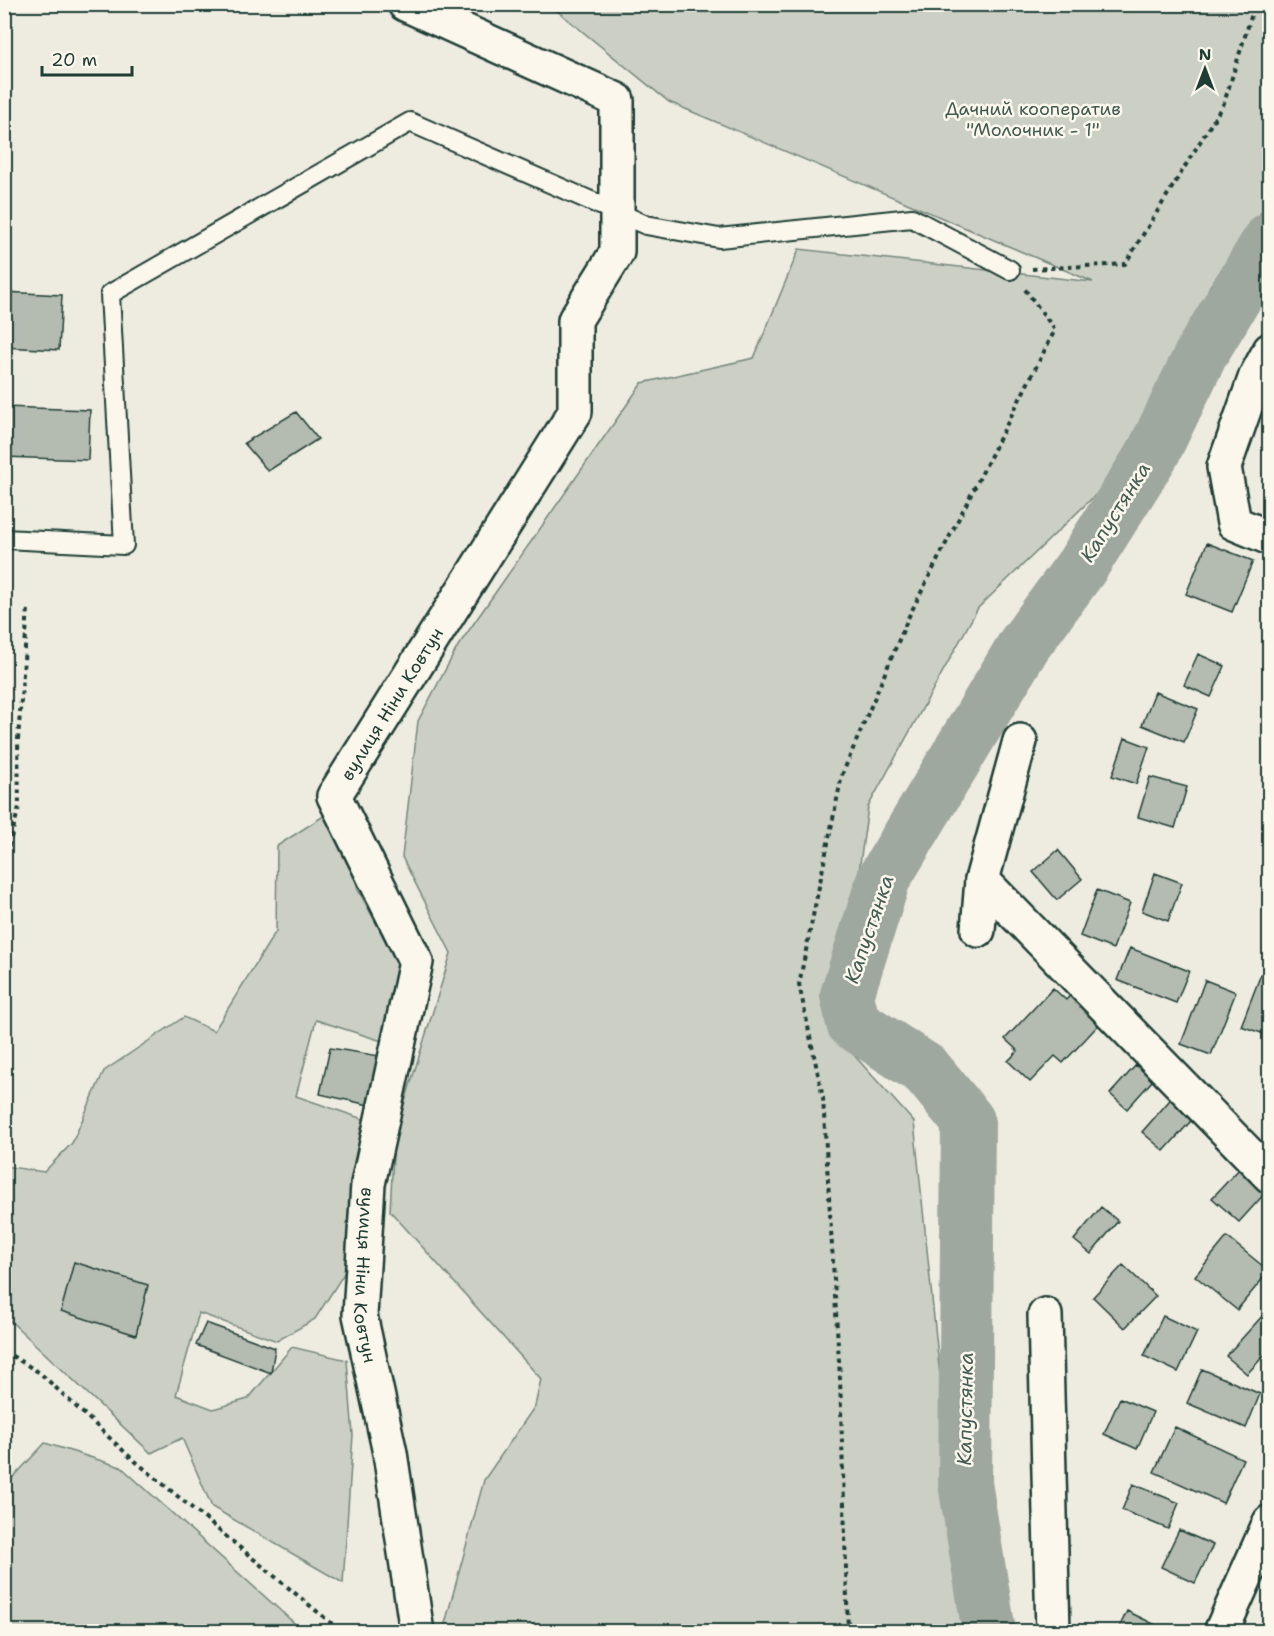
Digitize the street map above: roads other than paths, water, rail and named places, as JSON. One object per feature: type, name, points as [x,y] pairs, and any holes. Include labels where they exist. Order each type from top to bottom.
[{"type":"street","name":"вулиця Ніни Ковтун","points":[[405,4],[617,100],[619,212],[617,252],[575,320],[575,412],[334,796],[416,962],[368,1184],[360,1315],[390,1453],[417,1632]]},
{"type":"street","points":[[1269,350],[1256,376],[1224,467],[1234,523],[1269,538]]},
{"type":"street","points":[[978,930],[982,880],[1020,741]]},
{"type":"street","points":[[982,880],[1269,1176]]},
{"type":"street","points":[[1045,1315],[1053,1632]]},
{"type":"street","points":[[1221,1632],[1269,1522]]},
{"type":"lane","points":[[4,539],[124,545],[110,294],[410,122],[646,225],[719,238],[912,218],[1010,270]]},
{"type":"waterway","name":"Капустянка","points":[[989,1632],[965,1483],[968,1121],[926,1070],[853,1023],[847,995],[884,878],[1024,645],[1082,566],[1153,453],[1202,352],[1270,239]]},
{"type":"park label","name":"Дачний кооператив \"Молочник - 1\"","points":[[1033,119]]}]
